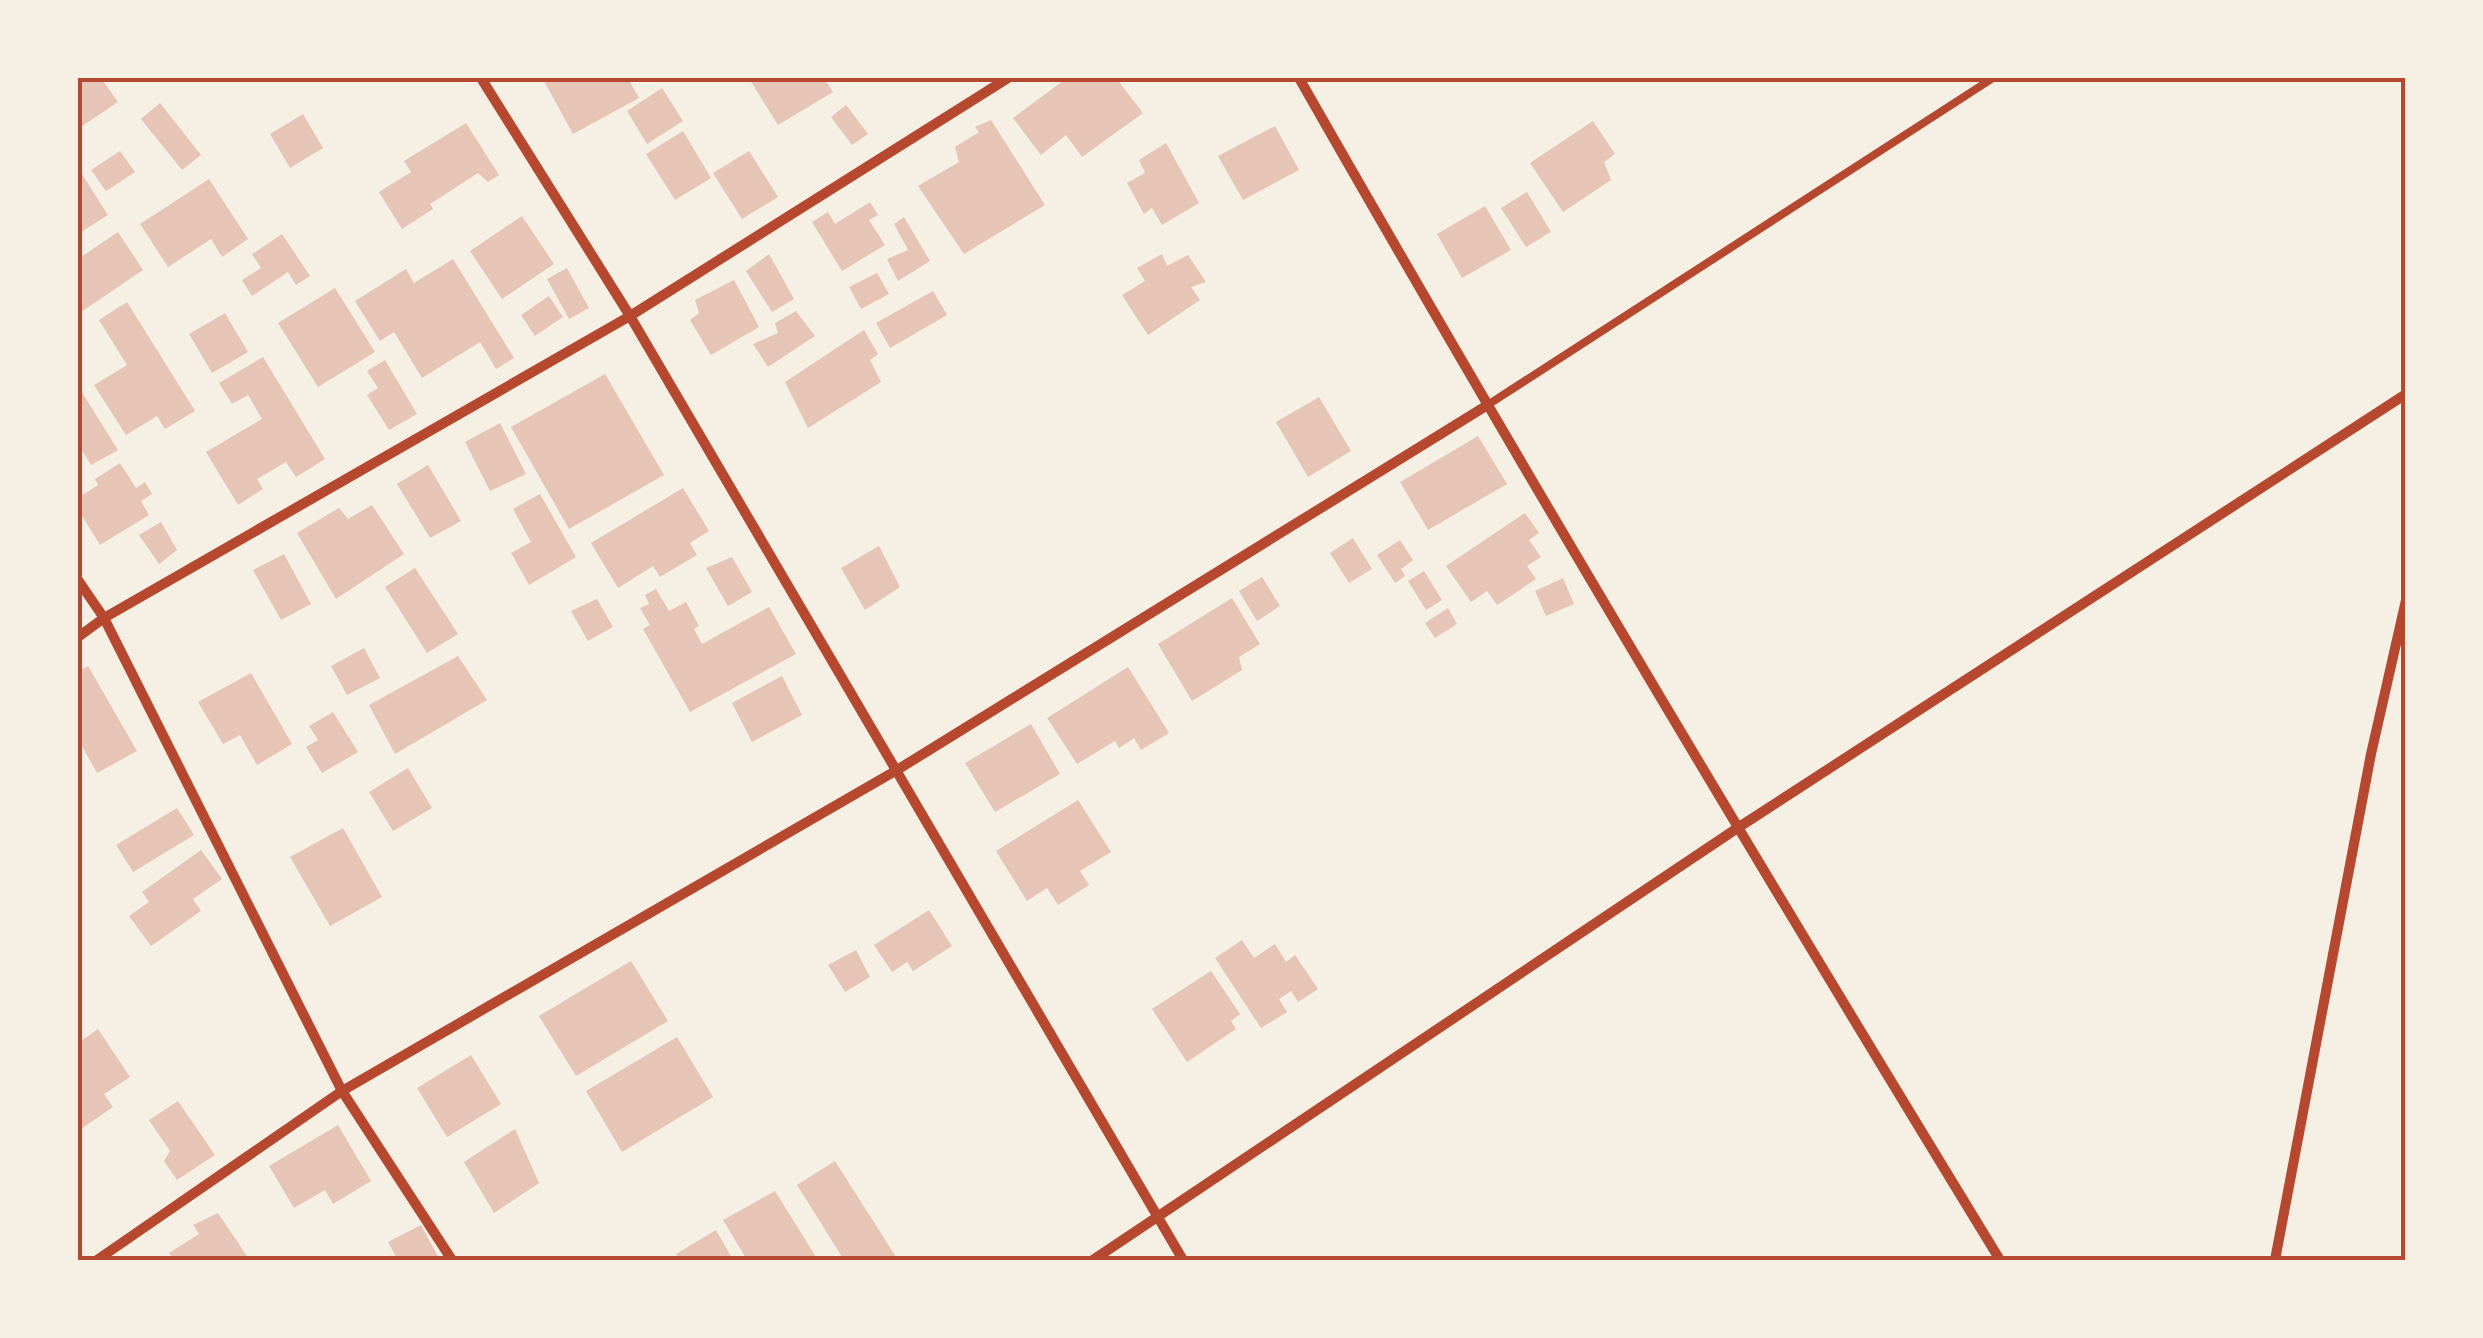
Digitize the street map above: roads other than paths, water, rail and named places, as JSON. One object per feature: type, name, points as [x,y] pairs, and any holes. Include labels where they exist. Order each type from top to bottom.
[{"type":"street","points":[[481,78],[630,316],[1183,1260]]},
{"type":"street","points":[[78,637],[104,618],[630,316],[1008,78]]},
{"type":"street","points":[[1300,78],[1486,406],[1736,828],[2000,1260]]},
{"type":"street","points":[[1093,1260],[1736,828],[2406,394]]},
{"type":"street","points":[[97,1260],[342,1091],[897,770],[1486,406]]},
{"type":"street","points":[[78,580],[104,618],[342,1091],[452,1260]]},
{"type":"street","points":[[2275,1260],[2372,754],[2406,600]]},
{"type":"lane","points":[[1486,406],[1993,78]]}]
